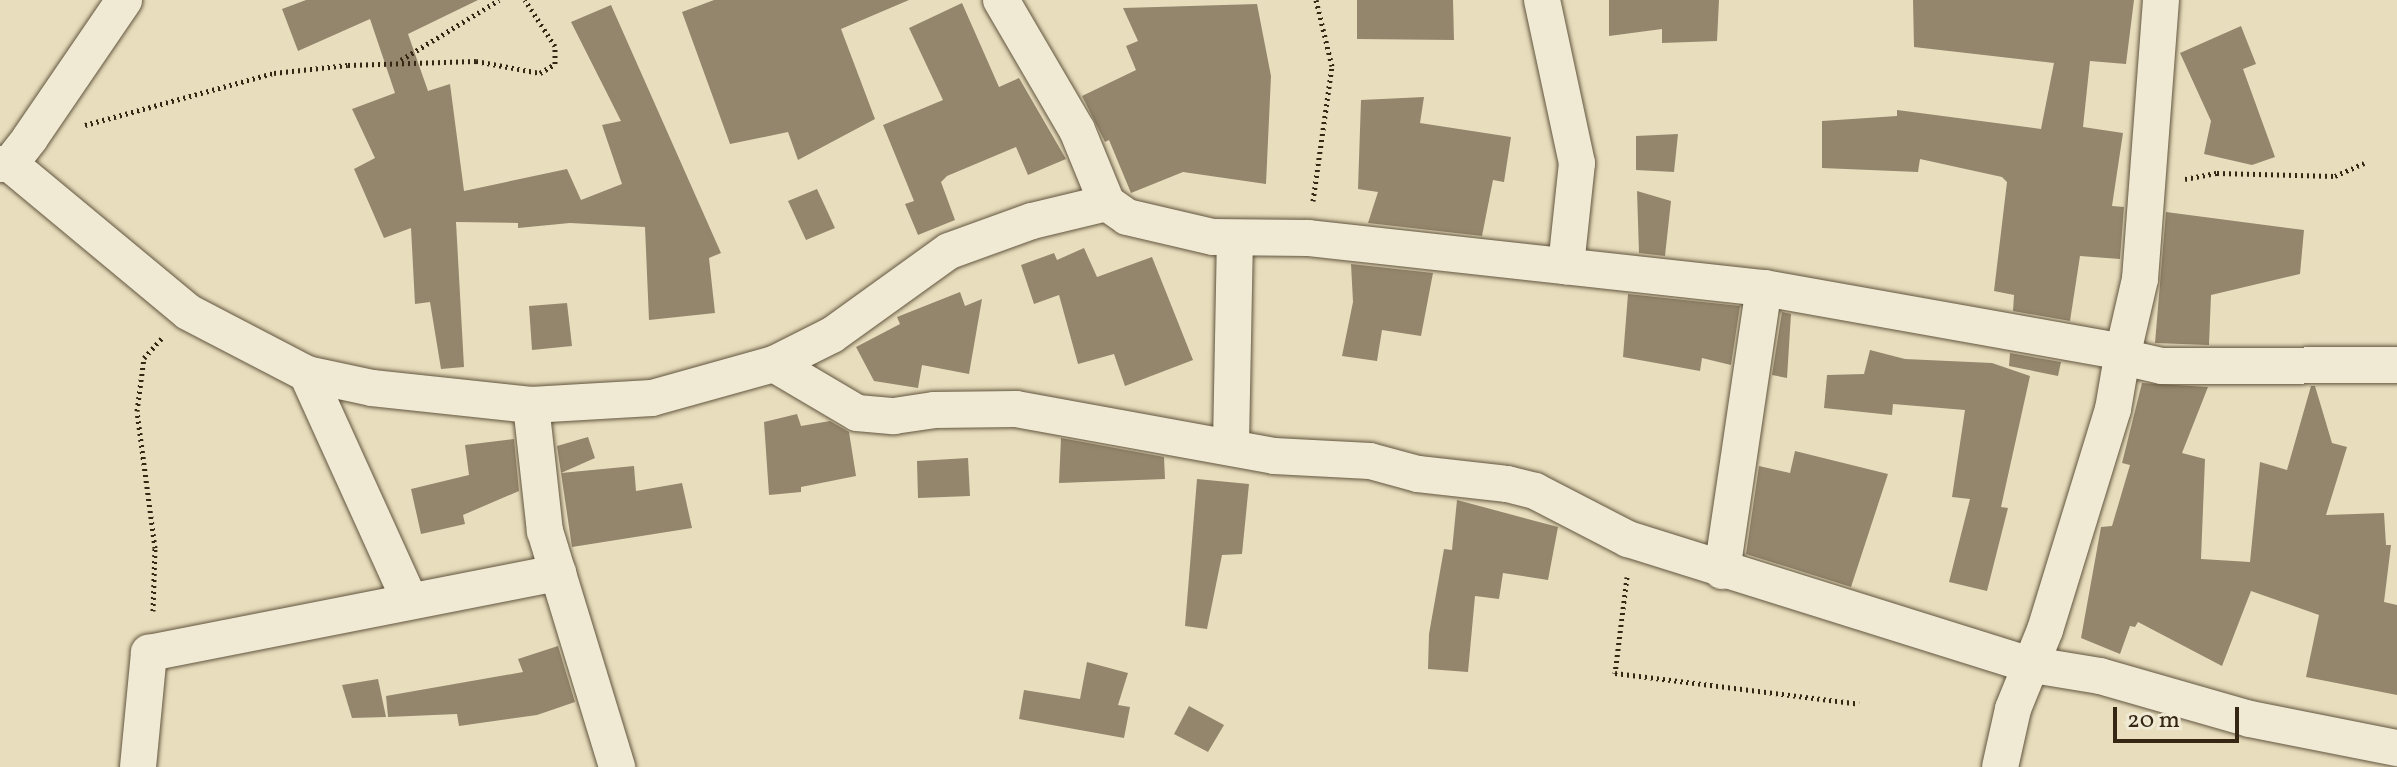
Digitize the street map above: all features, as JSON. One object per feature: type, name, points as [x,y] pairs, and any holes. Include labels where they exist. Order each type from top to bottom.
[{"type":"street","points":[[124,0],[13,155],[188,312],[307,374],[372,388],[531,405],[652,398],[774,364],[832,335],[949,251],[1032,221],[1107,203]]},
{"type":"street","points":[[1001,0],[1077,130],[1107,203],[1149,225],[1235,239],[1309,238],[1764,288],[2099,346],[2122,357],[2162,366],[2397,365]]},
{"type":"street","points":[[1542,0],[1577,163],[1566,266]]},
{"type":"street","points":[[2000,767],[2027,664],[2045,630],[2113,409],[2140,279],[2161,0]]},
{"type":"street","points":[[1231,444],[1235,239]]},
{"type":"street","points":[[1722,571],[1764,288]]},
{"type":"street","points":[[774,364],[857,413],[894,416],[934,410],[1016,409],[1231,444],[1274,456],[1370,461],[1418,474],[1507,484],[1535,491],[1628,539],[1722,571],[2027,664],[2100,676],[2250,719],[2397,748]]},
{"type":"street","points":[[307,374],[409,599]]},
{"type":"street","points":[[531,405],[538,493],[558,573],[617,767]]},
{"type":"street","points":[[138,767],[149,653],[409,599],[558,573]]},
{"type":"path","points":[[400,60],[499,0]]},
{"type":"path","points":[[13,155],[274,73],[400,60],[476,61],[540,73],[555,64],[555,46],[525,0]]},
{"type":"path","points":[[1309,238],[1332,66],[1316,0]]},
{"type":"path","points":[[2149,186],[2217,173],[2335,176],[2364,163]]},
{"type":"path","points":[[149,653],[155,548],[137,411],[144,358],[188,312]]},
{"type":"path","points":[[1628,539],[1615,673],[1859,704]]},
{"type":"building","points":[[306,0],[478,0],[408,34],[428,91],[450,84],[464,191],[567,169],[581,200],[622,184],[602,125],[621,121],[571,22],[611,5],[721,253],[709,258],[715,313],[649,320],[645,227],[570,223],[518,228],[518,223],[456,222],[464,367],[441,369],[430,302],[415,304],[411,228],[384,238],[354,169],[375,158],[352,109],[395,93],[370,19],[298,51],[282,9]]},
{"type":"building","points":[[714,0],[909,0],[841,29],[875,119],[798,160],[788,132],[730,144],[682,12]]},
{"type":"building","points":[[1357,0],[1453,0],[1454,40],[1357,39]]},
{"type":"building","points":[[1609,0],[1719,0],[1717,41],[1662,43],[1662,29],[1609,36]]},
{"type":"building","points":[[1913,0],[2134,0],[2126,64],[2090,61],[2083,127],[2123,133],[2112,206],[2124,207],[2120,259],[2080,256],[2070,321],[2013,311],[2014,295],[1994,291],[2007,182],[2002,177],[1920,159],[1918,172],[1822,168],[1822,121],[1897,116],[1897,110],[2041,129],[2054,63],[1914,47]]},
{"type":"building","points":[[962,3],[999,87],[1019,78],[1066,159],[1028,175],[1016,147],[947,176],[941,182],[955,220],[918,235],[905,204],[914,201],[883,125],[943,100],[909,28]]},
{"type":"building","points":[[1257,4],[1271,76],[1266,184],[1183,172],[1131,193],[1109,140],[1105,142],[1082,96],[1136,70],[1126,46],[1138,41],[1123,8]]},
{"type":"building","points":[[2241,26],[2256,64],[2243,69],[2275,157],[2252,165],[2204,154],[2211,121],[2180,53]]},
{"type":"building","points":[[1424,97],[1420,123],[1511,137],[1504,182],[1493,180],[1482,236],[1368,223],[1378,192],[1358,189],[1361,100]]},
{"type":"building","points":[[1678,134],[1674,172],[1636,170],[1636,136]]},
{"type":"building","points":[[817,189],[835,228],[806,240],[788,201]]},
{"type":"building","points":[[1637,191],[1671,201],[1665,256],[1639,253]]},
{"type":"building","points":[[2166,212],[2304,230],[2300,274],[2211,295],[2209,345],[2155,343]]},
{"type":"building","points":[[1084,248],[1097,277],[1152,257],[1193,360],[1125,386],[1114,354],[1078,364],[1059,295],[1034,304],[1021,265],[1054,253],[1057,260]]},
{"type":"building","points":[[1351,264],[1433,273],[1421,336],[1382,330],[1377,361],[1342,356],[1353,302]]},
{"type":"building","points":[[960,292],[965,306],[982,299],[969,374],[922,365],[918,388],[874,381],[856,347],[900,324],[897,317]]},
{"type":"building","points":[[1628,294],[1740,306],[1731,365],[1702,358],[1700,371],[1623,357]]},
{"type":"building","points":[[567,303],[572,346],[532,350],[529,306]]},
{"type":"building","points":[[1782,312],[1791,314],[1787,378],[1772,375]]},
{"type":"building","points":[[1870,350],[1905,359],[1992,363],[2030,376],[2001,507],[2008,508],[1987,591],[1949,582],[1970,499],[1952,497],[1965,410],[1893,404],[1892,415],[1824,408],[1827,375],[1864,374]]},
{"type":"building","points":[[2010,353],[2061,362],[2058,376],[2009,366]]},
{"type":"building","points":[[2142,383],[2208,387],[2182,453],[2205,459],[2201,559],[2250,562],[2260,462],[2287,470],[2311,386],[2315,386],[2332,443],[2347,447],[2326,515],[2384,513],[2386,545],[2391,545],[2384,602],[2397,605],[2397,695],[2306,677],[2319,615],[2251,591],[2222,666],[2138,622],[2135,627],[2130,626],[2120,654],[2081,638],[2101,527],[2112,526],[2130,465],[2122,463]]},
{"type":"building","points":[[797,414],[801,426],[830,421],[849,432],[856,476],[801,487],[801,492],[769,495],[764,422]]},
{"type":"building","points":[[588,437],[595,458],[561,473],[557,446]]},
{"type":"building","points":[[1061,438],[1164,457],[1165,479],[1059,483]]},
{"type":"building","points":[[514,439],[519,491],[463,515],[465,524],[421,534],[411,489],[469,475],[465,445]]},
{"type":"building","points":[[1795,451],[1888,474],[1851,587],[1746,554],[1759,466],[1790,473]]},
{"type":"building","points":[[968,458],[970,496],[918,498],[917,461]]},
{"type":"building","points":[[634,466],[636,491],[682,483],[692,528],[572,547],[561,473]]},
{"type":"building","points":[[1197,479],[1249,484],[1242,554],[1222,555],[1207,629],[1185,626]]},
{"type":"building","points":[[1457,500],[1558,527],[1548,580],[1503,573],[1499,599],[1475,596],[1468,672],[1428,669],[1429,634],[1444,549],[1452,550]]},
{"type":"building","points":[[558,646],[575,702],[537,715],[459,726],[457,714],[388,717],[386,696],[523,672],[518,659]]},
{"type":"building","points":[[1087,662],[1128,673],[1118,705],[1130,707],[1124,738],[1019,719],[1024,690],[1080,699]]},
{"type":"building","points":[[378,679],[386,717],[352,718],[342,685]]},
{"type":"building","points":[[1189,706],[1224,725],[1208,752],[1174,734]]}]
